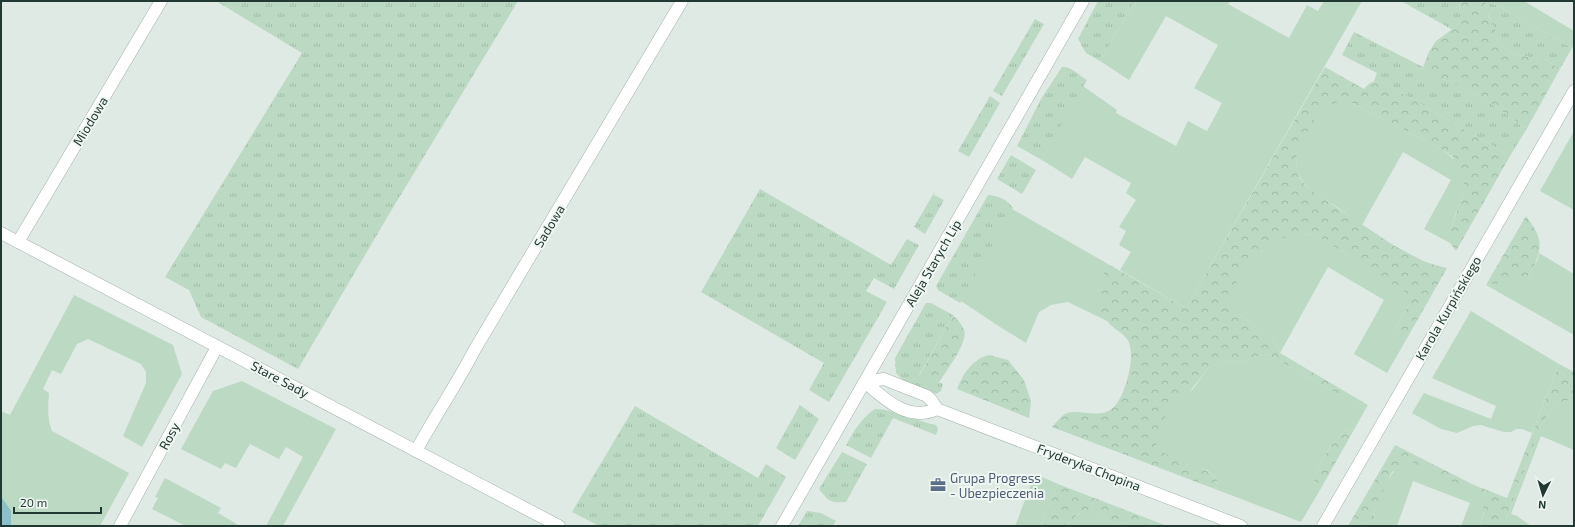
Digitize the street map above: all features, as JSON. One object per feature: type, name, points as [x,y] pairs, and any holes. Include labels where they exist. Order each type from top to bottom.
[{"type":"street","name":"Miodowa","points":[[18,242],[161,1]]},
{"type":"street","name":"Sadowa","points":[[416,451],[682,1]]},
{"type":"street","name":"Aleja Starych Lip","points":[[782,526],[1083,1]]},
{"type":"street","name":"Karola Kurpińskiego","points":[[1323,526],[1574,91]]},
{"type":"street","name":"Stare Sady","points":[[1,233],[559,526]]},
{"type":"street","name":"Rosy","points":[[120,526],[217,347]]},
{"type":"street","name":"Fryderyka Chopina","points":[[865,382],[884,379],[927,396],[937,409],[1241,526]]},
{"type":"street","points":[[865,382],[888,403],[911,412],[921,414],[937,409]]},
{"type":"green space","points":[[216,1],[518,1],[388,216],[298,369],[201,317],[189,290],[165,277],[302,53]]},
{"type":"green space","points":[[1098,1],[1135,1],[1100,61],[1086,53],[1078,39]]},
{"type":"green space","points":[[1135,1],[1230,1],[1228,4],[1289,38],[1307,5],[1318,11],[1324,1],[1362,1],[1186,308],[1120,270],[1131,252],[1119,245],[1126,231],[1119,227],[1136,200],[1126,193],[1131,183],[1085,157],[1072,179],[1042,160],[1083,86],[1117,110],[1116,113],[1176,146],[1188,121],[1207,131],[1222,103],[1194,88],[1218,45],[1166,16],[1129,80],[1100,61]]},
{"type":"green space","points":[[1401,1],[1459,1],[1459,23],[1453,30]]},
{"type":"green space","points":[[1459,1],[1485,1],[1489,18],[1494,27],[1500,45],[1513,54],[1546,60],[1560,69],[1526,130],[1496,107],[1449,81],[1432,78],[1425,72],[1423,67],[1429,52],[1436,41],[1458,25],[1460,16]]},
{"type":"green space","points":[[1485,1],[1489,1],[1572,48],[1560,69],[1546,60],[1513,54],[1500,45],[1489,18]]},
{"type":"green space","points":[[1489,1],[1524,1],[1574,31],[1574,46],[1572,48]]},
{"type":"green space","points":[[1035,19],[1044,24],[1002,96],[993,91]]},
{"type":"green space","points":[[1354,32],[1423,67],[1427,75],[1430,77],[1447,80],[1454,83],[1489,102],[1512,118],[1526,130],[1510,156],[1383,82],[1374,81],[1377,73],[1342,55]]},
{"type":"green space","points":[[1062,67],[1072,69],[1087,80],[1042,160],[1017,146],[1041,99]]},
{"type":"green space","points":[[1325,67],[1364,89],[1372,82],[1383,82],[1510,156],[1456,251],[1450,243],[1450,232],[1463,192],[1453,157],[1441,149],[1350,102],[1309,130],[1297,155],[1296,165],[1299,177],[1306,186],[1393,245],[1423,261],[1447,268],[1406,340],[1393,333],[1409,304],[1409,295],[1322,239],[1304,233],[1262,251],[1241,275],[1233,310],[1273,339],[1280,353],[1368,405],[1365,410],[1267,354],[1239,362],[1224,361],[1208,368],[1187,395],[1176,403],[1185,464],[1198,467],[1214,476],[1217,480],[1215,489],[1052,427],[1065,414],[1071,412],[1099,413],[1112,409],[1124,390],[1131,362],[1130,345],[1127,339],[1109,323],[1102,314],[1098,300],[1098,292],[1108,264],[1186,308]]},
{"type":"green space","points":[[990,96],[1000,103],[969,157],[958,151]]},
{"type":"green space","points":[[1338,102],[1350,102],[1441,149],[1455,160],[1462,171],[1464,182],[1463,193],[1455,216],[1450,243],[1424,229],[1451,180],[1403,152],[1362,225],[1306,186],[1298,172],[1296,164],[1297,155],[1314,120],[1320,112]]},
{"type":"green space","points":[[1574,131],[1574,210],[1540,191]]},
{"type":"green space","points":[[1011,155],[1036,170],[1022,194],[997,179]]},
{"type":"green space","points":[[760,189],[891,265],[907,239],[919,245],[894,289],[874,278],[866,291],[887,302],[829,402],[809,390],[824,363],[701,292]]},
{"type":"green space","points":[[935,191],[934,195],[944,200],[925,234],[914,227]]},
{"type":"green space","points":[[988,195],[1002,198],[1013,208],[960,303],[938,290],[936,286]]},
{"type":"green space","points":[[1012,209],[1108,264],[1099,286],[1098,293],[1099,306],[1107,321],[1068,302],[1051,305],[1039,312],[1026,343],[961,301]]},
{"type":"green space","points":[[1526,216],[1538,235],[1540,247],[1532,270],[1520,281],[1486,285]]},
{"type":"green space","points":[[1304,233],[1322,239],[1410,295],[1409,304],[1393,333],[1406,340],[1387,373],[1354,354],[1384,300],[1328,267],[1280,353],[1273,339],[1233,310],[1231,301],[1233,292],[1237,282],[1250,263],[1274,242],[1289,236]]},
{"type":"green space","points":[[1539,253],[1574,274],[1574,335],[1486,285],[1520,281],[1529,275],[1538,259]]},
{"type":"green space","points":[[74,295],[173,345],[182,374],[142,447],[123,436],[146,383],[146,372],[141,364],[88,339],[77,344],[61,374],[52,370],[43,389],[49,393],[48,408],[52,431],[129,473],[100,526],[11,526],[9,510],[1,496],[1,411],[10,415]]},
{"type":"green space","points":[[926,303],[931,303],[953,315],[919,375],[943,384],[941,391],[936,394],[904,381],[896,373],[895,358]]},
{"type":"green space","points":[[1471,311],[1559,364],[1532,433],[1522,429],[1504,432],[1481,425],[1473,426],[1457,433],[1441,429],[1412,413],[1424,393],[1491,419],[1496,406],[1432,378]]},
{"type":"green space","points":[[953,315],[962,326],[965,335],[956,357],[939,383],[919,376]]},
{"type":"green space","points":[[1267,354],[1365,410],[1355,428],[1343,432],[1325,455],[1315,476],[1314,482],[1320,490],[1301,522],[1215,489],[1217,480],[1210,472],[1179,461],[1156,447],[1158,428],[1176,403],[1193,389],[1208,368],[1224,361],[1239,362]]},
{"type":"green space","points":[[989,355],[1008,360],[1024,380],[1031,401],[1029,418],[957,389],[969,368],[978,360]]},
{"type":"green space","points":[[1559,364],[1574,372],[1574,398],[1554,406],[1542,424],[1504,526],[1479,526],[1484,513],[1452,483],[1409,461],[1392,472],[1376,508],[1374,517],[1375,526],[1348,526],[1395,445],[1474,485],[1507,498]]},
{"type":"green space","points":[[242,381],[336,429],[283,526],[266,526],[303,457],[286,447],[279,459],[250,444],[236,468],[225,463],[221,469],[181,449],[213,391]]},
{"type":"green space","points":[[1574,398],[1574,450],[1541,436],[1511,514],[1517,516],[1531,526],[1504,526],[1542,424],[1554,406]]},
{"type":"green space","points":[[800,405],[819,419],[795,460],[776,448]]},
{"type":"green space","points":[[635,406],[758,478],[766,464],[786,477],[758,526],[599,526],[572,512]]},
{"type":"green space","points":[[875,409],[890,411],[936,425],[938,429],[936,435],[893,418],[871,458],[846,445],[862,421]]},
{"type":"green space","points":[[1355,428],[1320,490],[1314,482],[1315,476],[1325,455],[1343,432]]},
{"type":"green space","points":[[842,452],[867,464],[846,502],[833,502],[825,497],[819,489]]},
{"type":"green space","points":[[1409,461],[1477,494],[1484,509],[1479,526],[1461,526],[1470,503],[1413,481],[1397,526],[1375,526],[1375,512],[1382,492],[1401,462]]},
{"type":"green space","points":[[1035,474],[1058,484],[1041,526],[1015,526]]},
{"type":"green space","points":[[165,478],[221,508],[218,513],[240,526],[186,526],[152,509],[158,498],[155,497]]},
{"type":"green space","points":[[1058,484],[1167,526],[1118,526],[1090,510],[1078,514],[1067,526],[1041,526]]},
{"type":"green space","points":[[1090,510],[1118,526],[1067,526],[1080,513]]},
{"type":"green space","points":[[807,511],[821,513],[836,521],[833,526],[798,526]]},
{"type":"water","points":[[1,496],[11,511],[11,526],[1,526]]},
{"type":"place","name":"Grupa Progress - Ubezpieczenia","points":[[938,485]]}]
